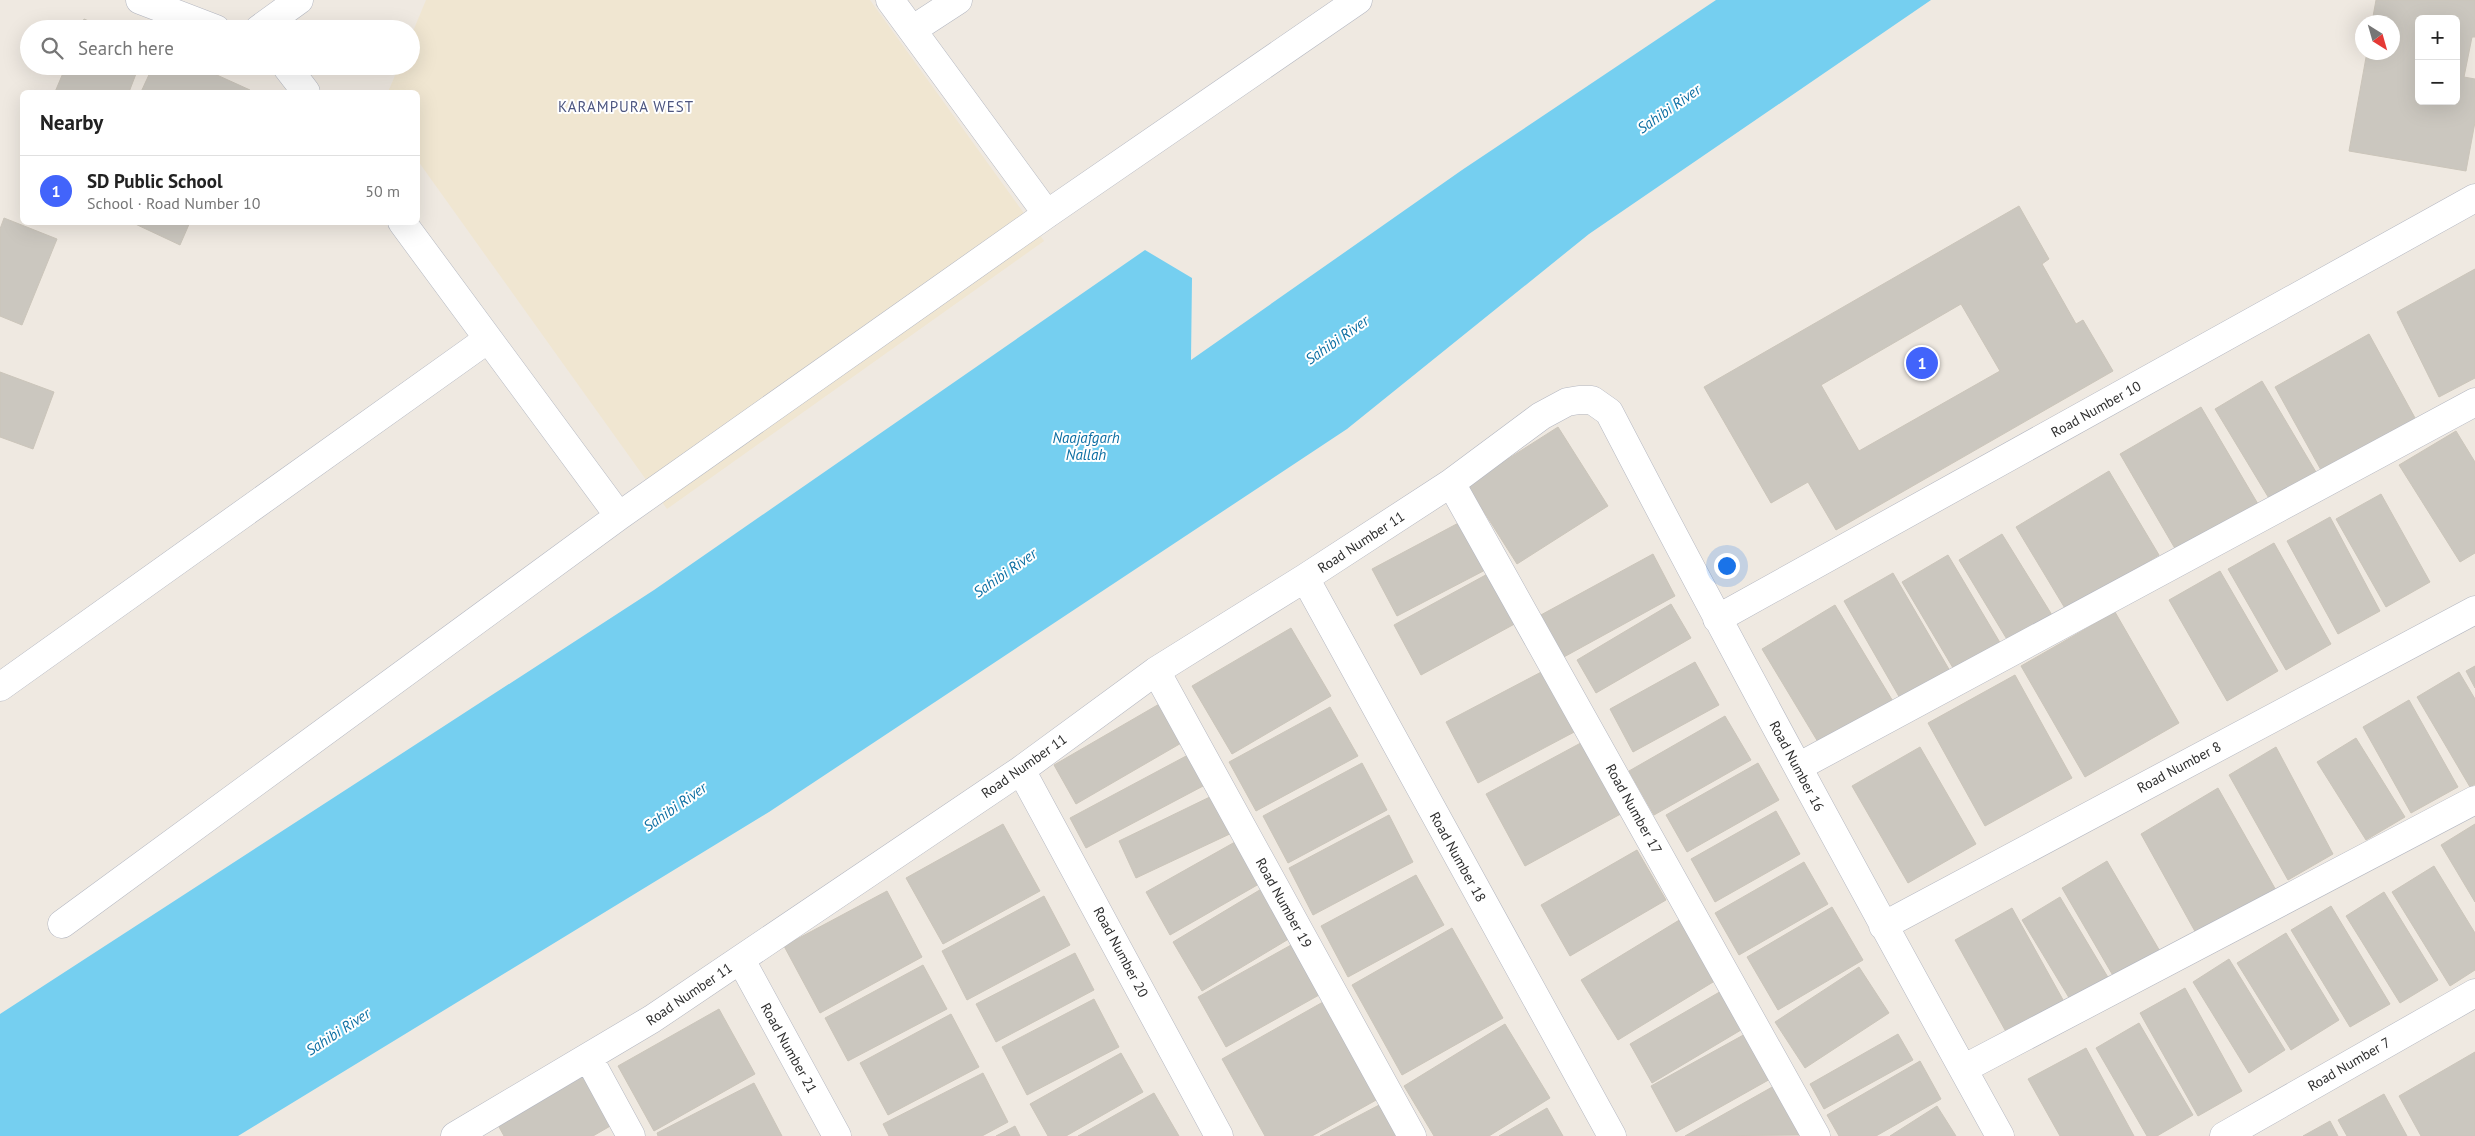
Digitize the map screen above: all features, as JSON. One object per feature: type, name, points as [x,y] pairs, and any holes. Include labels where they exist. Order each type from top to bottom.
[{"type":"street","points":[[140,0],[192,20]]},
{"type":"street","points":[[271,20],[299,0]]},
{"type":"street","points":[[890,0],[1047,214]]},
{"type":"street","points":[[912,30],[958,0]]},
{"type":"street","points":[[62,924],[619,516],[1047,214],[1358,0]]},
{"type":"street","points":[[293,75],[304,90]]},
{"type":"street","name":"Road Number 10","points":[[1717,619],[2475,198]]},
{"type":"street","points":[[404,225],[619,516]]},
{"type":"street","points":[[0,688],[488,339]]},
{"type":"street","name":"Road Number 16","points":[[1592,400],[1609,412],[1717,619],[1883,926],[2000,1136]]},
{"type":"street","name":"Road Number 11","points":[[455,1136],[652,1020],[1021,770],[1156,671],[1305,578],[1451,483],[1541,416],[1567,402],[1592,400]]},
{"type":"street","points":[[1798,767],[2475,402]]},
{"type":"street","name":"Road Number 17","points":[[1451,483],[1816,1136]]},
{"type":"street","name":"Road Number 18","points":[[1305,578],[1612,1136]]},
{"type":"street","name":"Road Number 8","points":[[1883,926],[2475,610]]},
{"type":"street","name":"Road Number 19","points":[[1156,671],[1412,1136]]},
{"type":"street","name":"Road Number 20","points":[[1021,770],[1219,1136]]},
{"type":"street","points":[[1963,1069],[2475,800]]},
{"type":"street","name":"Road Number 21","points":[[741,960],[837,1136]]},
{"type":"street","name":"Road Number 7","points":[[2224,1136],[2475,993]]},
{"type":"street","points":[[588,1058],[631,1136]]},
{"type":"shaded area","points":[[426,0],[870,0],[1044,241],[667,509],[420,164],[420,90],[389,90],[395,75],[420,75],[420,20],[418,20]]},
{"type":"water","name":"Naajafgarh Nallah","points":[[1716,0],[1931,0],[1589,234],[1347,429],[769,812],[238,1136],[0,1136],[0,1014],[654,590],[1145,250],[1192,278],[1191,360],[1462,170]]},
{"type":"building","points":[[2376,0],[2475,0],[2475,37],[2472,37],[2464,77],[2475,79],[2475,122],[2466,171],[2349,151],[2366,60],[2400,60],[2400,15],[2373,15]]},
{"type":"building","points":[[62,75],[136,75],[130,90],[56,90]]},
{"type":"building","points":[[149,75],[217,75],[250,90],[142,90]]},
{"type":"building","points":[[2019,206],[2049,259],[2042,264],[2076,324],[2083,320],[2113,371],[1836,530],[1808,482],[1771,503],[1704,387]],"holes":[[[1961,304],[2000,371],[1859,451],[1821,385]]]},
{"type":"building","points":[[4,218],[57,239],[22,325],[0,316],[0,229]]},
{"type":"building","points":[[137,225],[189,225],[180,245]]},
{"type":"building","points":[[2475,269],[2475,378],[2439,397],[2397,312]]},
{"type":"building","points":[[2369,334],[2420,427],[2326,479],[2275,387]]},
{"type":"building","points":[[0,372],[54,392],[33,449],[0,437]]},
{"type":"building","points":[[2262,381],[2316,472],[2270,500],[2215,409]]},
{"type":"building","points":[[2201,407],[2258,504],[2177,552],[2120,454]]},
{"type":"building","points":[[1558,427],[1608,506],[1517,564],[1467,485]]},
{"type":"building","points":[[2456,431],[2475,462],[2475,553],[2460,562],[2399,465]]},
{"type":"building","points":[[2109,471],[2159,555],[2066,610],[2016,527]]},
{"type":"building","points":[[2381,494],[2430,582],[2386,607],[2336,519]]},
{"type":"building","points":[[2330,517],[2380,611],[2338,634],[2287,541]]},
{"type":"building","points":[[1466,519],[1491,567],[1397,616],[1372,569]]},
{"type":"building","points":[[2002,534],[2052,615],[2008,641],[1959,560]]},
{"type":"building","points":[[2274,543],[2331,644],[2286,670],[2228,569]]},
{"type":"building","points":[[1653,554],[1675,596],[1562,658],[1539,616]]},
{"type":"building","points":[[1948,555],[2002,646],[1956,673],[1902,582]]},
{"type":"building","points":[[1493,571],[1520,621],[1421,675],[1394,625]]},
{"type":"building","points":[[2220,571],[2278,671],[2227,701],[2169,600]]},
{"type":"building","points":[[1893,573],[1950,671],[1901,700],[1844,601]]},
{"type":"building","points":[[1671,604],[1691,638],[1596,693],[1577,660]]},
{"type":"building","points":[[1835,605],[1894,703],[1821,747],[1762,649]]},
{"type":"building","points":[[2115,612],[2179,723],[2085,777],[2021,666]]},
{"type":"building","points":[[1291,628],[1331,696],[1232,754],[1192,686]]},
{"type":"building","points":[[1695,662],[1719,705],[1633,752],[1610,709]]},
{"type":"building","points":[[2475,666],[2475,688],[2466,671]]},
{"type":"building","points":[[1547,669],[1578,730],[1478,783],[1446,722]]},
{"type":"building","points":[[2459,672],[2475,699],[2475,784],[2470,787],[2417,697]]},
{"type":"building","points":[[2015,675],[2072,778],[1985,826],[1928,723]]},
{"type":"building","points":[[2409,700],[2458,787],[2411,813],[2363,727]]},
{"type":"building","points":[[1161,703],[1183,742],[1076,804],[1054,765]]},
{"type":"building","points":[[1330,707],[1358,756],[1256,811],[1229,762]]},
{"type":"building","points":[[1725,716],[1751,760],[1654,815],[1629,771]]},
{"type":"building","points":[[1590,738],[1628,810],[1525,866],[1486,794]]},
{"type":"building","points":[[2356,738],[2405,817],[2366,840],[2317,762]]},
{"type":"building","points":[[1920,747],[1976,844],[1908,883],[1852,786]]},
{"type":"building","points":[[2276,747],[2333,854],[2288,880],[2229,775]]},
{"type":"building","points":[[1188,755],[1205,785],[1086,848],[1070,818]]},
{"type":"building","points":[[1362,763],[1387,810],[1288,863],[1263,816]]},
{"type":"building","points":[[1758,763],[1779,800],[1687,852],[1666,815]]},
{"type":"building","points":[[2218,788],[2277,892],[2197,935],[2141,834]]},
{"type":"building","points":[[1216,794],[1234,832],[1136,878],[1119,841]]},
{"type":"building","points":[[1776,811],[1800,854],[1715,902],[1691,859]]},
{"type":"building","points":[[1389,815],[1413,862],[1313,915],[1289,868]]},
{"type":"building","points":[[1003,824],[1040,891],[943,944],[906,878]]},
{"type":"building","points":[[2475,824],[2475,902],[2441,845]]},
{"type":"building","points":[[1235,842],[1259,884],[1170,935],[1146,892]]},
{"type":"building","points":[[1637,850],[1666,900],[1570,956],[1541,905]]},
{"type":"building","points":[[2107,861],[2161,953],[2115,979],[2062,888]]},
{"type":"building","points":[[1804,862],[1828,904],[1739,955],[1715,913]]},
{"type":"building","points":[[2434,866],[2475,933],[2475,970],[2450,986],[2392,892]]},
{"type":"building","points":[[1416,875],[1444,925],[1348,977],[1321,926]]},
{"type":"building","points":[[1268,885],[1297,934],[1202,991],[1173,942]]},
{"type":"building","points":[[887,891],[922,957],[820,1013],[784,946]]},
{"type":"building","points":[[2384,892],[2438,980],[2400,1003],[2346,916]]},
{"type":"building","points":[[1044,896],[1070,945],[967,1000],[942,951]]},
{"type":"building","points":[[2060,897],[2112,984],[2074,1006],[2022,920]]},
{"type":"building","points":[[2331,906],[2390,1004],[2350,1027],[2291,930]]},
{"type":"building","points":[[1832,907],[1863,960],[1778,1010],[1747,957]]},
{"type":"building","points":[[2012,908],[2067,1007],[2010,1039],[1955,940]]},
{"type":"building","points":[[1681,919],[1718,979],[1618,1040],[1581,980]]},
{"type":"building","points":[[1452,928],[1503,1018],[1402,1075],[1352,985]]},
{"type":"building","points":[[2286,933],[2339,1020],[2291,1050],[2237,963]]},
{"type":"building","points":[[1300,940],[1328,990],[1226,1047],[1198,997]]},
{"type":"building","points":[[1075,953],[1094,990],[996,1042],[976,1004]]},
{"type":"building","points":[[2229,959],[2285,1050],[2249,1073],[2193,982]]},
{"type":"building","points":[[923,965],[947,1009],[848,1061],[825,1018]]},
{"type":"building","points":[[1859,967],[1889,1013],[1805,1068],[1775,1022]]},
{"type":"building","points":[[2185,988],[2242,1091],[2198,1116],[2140,1013]]},
{"type":"building","points":[[1723,990],[1746,1027],[1652,1083],[1630,1044]]},
{"type":"building","points":[[1094,999],[1119,1047],[1027,1095],[1002,1047]]},
{"type":"building","points":[[1323,1002],[1378,1099],[1312,1136],[1265,1136],[1222,1059]]},
{"type":"building","points":[[719,1009],[755,1074],[654,1131],[618,1066]]},
{"type":"building","points":[[951,1014],[979,1067],[888,1115],[860,1063]]},
{"type":"building","points":[[2139,1023],[2193,1115],[2157,1136],[2147,1136],[2096,1048]]},
{"type":"building","points":[[1505,1024],[1550,1098],[1489,1136],[1434,1136],[1404,1086]]},
{"type":"building","points":[[1747,1033],[1772,1078],[1676,1132],[1651,1086]]},
{"type":"building","points":[[1898,1034],[1913,1060],[1824,1109],[1810,1084]]},
{"type":"building","points":[[2086,1048],[2134,1136],[2060,1136],[2028,1079]]},
{"type":"building","points":[[2475,1052],[2475,1136],[2421,1136],[2399,1096]]},
{"type":"building","points":[[1121,1053],[1143,1092],[1066,1136],[1048,1136],[1030,1104]]},
{"type":"building","points":[[1920,1061],[1941,1099],[1876,1136],[1839,1136],[1827,1115]]},
{"type":"building","points":[[587,1065],[619,1121],[593,1136],[504,1136],[494,1118]]},
{"type":"building","points":[[983,1073],[1008,1122],[982,1136],[889,1136],[883,1124]]},
{"type":"building","points":[[754,1083],[782,1136],[658,1136],[657,1133]]},
{"type":"building","points":[[1774,1086],[1801,1135],[1685,1136]]},
{"type":"building","points":[[1154,1093],[1179,1136],[1078,1136]]},
{"type":"building","points":[[2384,1094],[2407,1136],[2347,1136],[2338,1120]]},
{"type":"building","points":[[1383,1103],[1400,1136],[1320,1136]]},
{"type":"building","points":[[1937,1106],[1956,1136],[1890,1136]]},
{"type":"building","points":[[1547,1108],[1563,1136],[1499,1136]]},
{"type":"building","points":[[2330,1121],[2338,1136],[2303,1136]]},
{"type":"building","points":[[1015,1126],[1020,1136],[996,1136]]},
{"type":"place","name":"SD Public School","points":[[1922,363]]},
{"type":"district","name":"KARAMPURA WEST","points":[[626,107]]},
{"type":"water label","name":"Sahibi River","points":[[1669,109]]},
{"type":"water label","name":"Sahibi River","points":[[1337,340]]},
{"type":"water label","name":"Sahibi River","points":[[1005,573]]},
{"type":"water label","name":"Sahibi River","points":[[675,807]]},
{"type":"water label","name":"Sahibi River","points":[[338,1032]]}]
